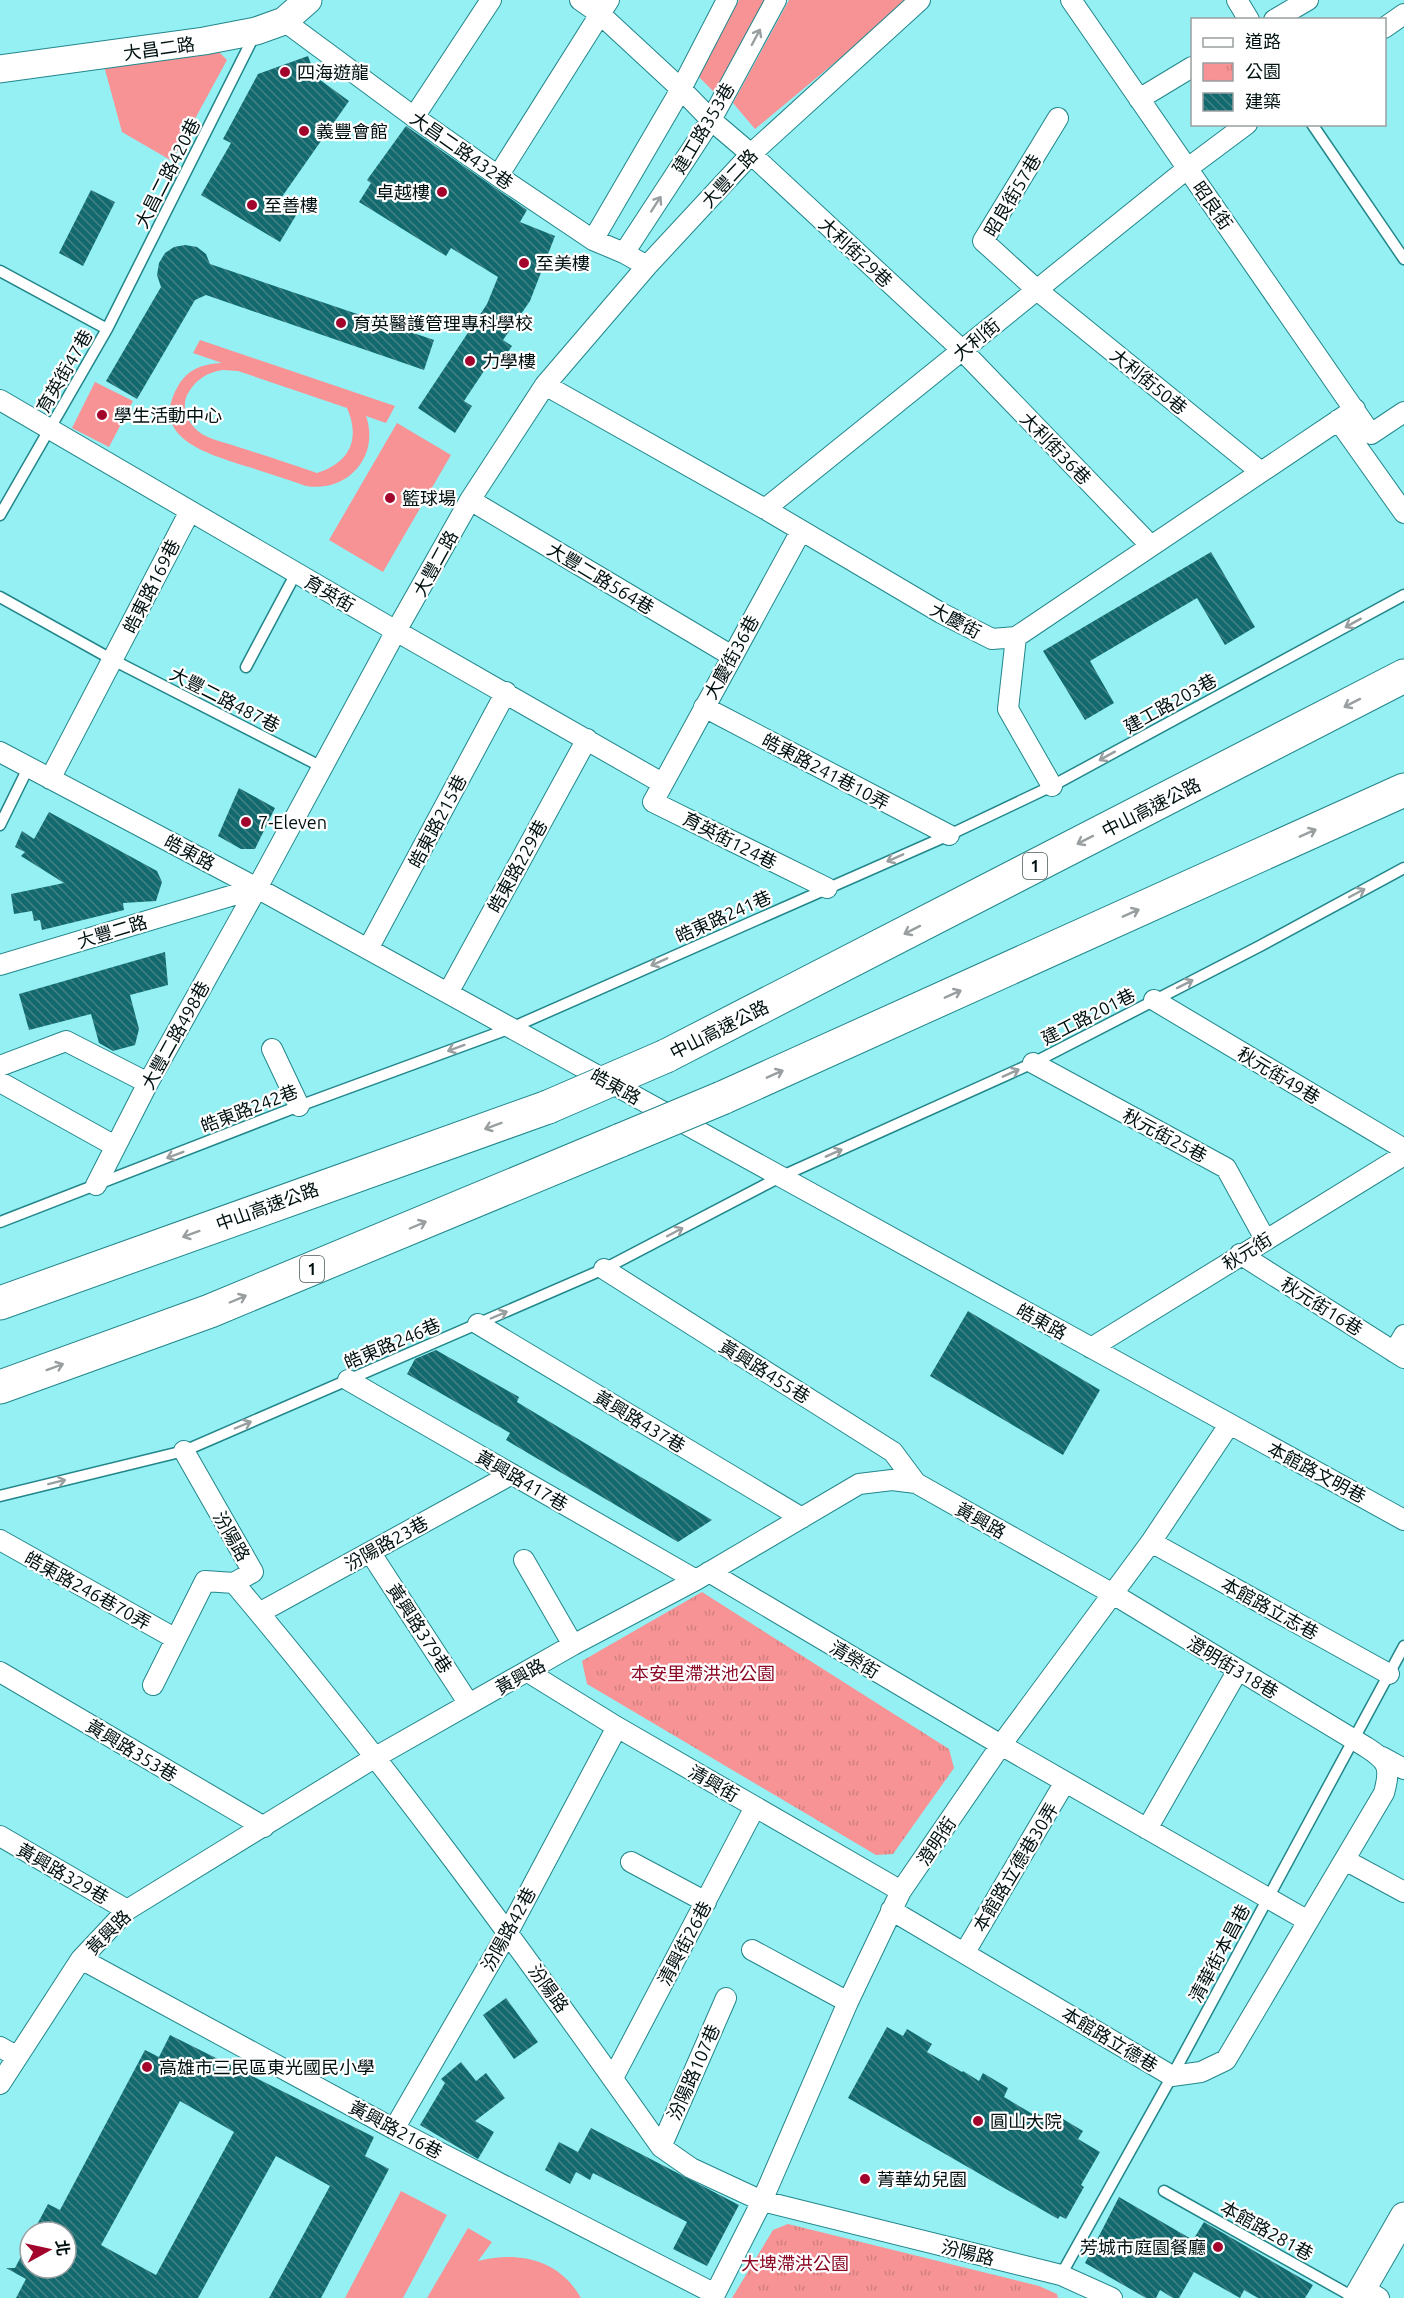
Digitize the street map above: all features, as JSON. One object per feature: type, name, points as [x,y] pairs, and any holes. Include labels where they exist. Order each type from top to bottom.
[{"type":"highway","name":"中山高速公路","points":[[0,1303],[548,1107],[666,1056],[1404,676]]},
{"type":"highway","name":"1","points":[[0,1387],[210,1311],[722,1098],[1404,790]]},
{"type":"street","name":"大昌二路","points":[[0,69],[204,41],[256,31],[284,21],[308,0]]},
{"type":"street","points":[[414,117],[491,0]]},
{"type":"street","name":"大利街29巷","points":[[580,0],[605,7],[711,120],[751,154],[962,350]]},
{"type":"street","points":[[593,240],[681,88],[727,0]]},
{"type":"street","name":"建工路353巷","points":[[624,253],[711,120],[776,0]]},
{"type":"street","name":"大豐二路","points":[[0,965],[257,888],[470,500],[545,385],[647,266],[751,154],[920,0]]},
{"type":"street","name":"昭良街","points":[[1071,0],[1371,434],[1404,412]]},
{"type":"street","points":[[1237,0],[1248,18]]},
{"type":"street","points":[[1277,18],[1308,0]]},
{"type":"street","points":[[498,176],[605,7]]},
{"type":"street","points":[[1386,27],[1404,14]]},
{"type":"street","name":"大昌二路432巷","points":[[284,21],[498,176],[593,240],[647,266]]},
{"type":"street","points":[[1139,99],[1191,68]]},
{"type":"street","name":"昭良街57巷","points":[[1037,290],[983,241],[1058,118]]},
{"type":"street","name":"大利街","points":[[765,510],[1188,168],[1244,126]]},
{"type":"street","name":"大利街50巷","points":[[1037,290],[1261,472]]},
{"type":"street","name":"大利街36巷","points":[[962,350],[1151,546]]},
{"type":"street","name":"大慶街","points":[[545,385],[941,613],[992,639],[1016,637]]},
{"type":"street","name":"育英街","points":[[0,400],[396,632],[506,692],[662,783]]},
{"type":"street","points":[[1052,786],[1008,709],[1016,637],[1355,409]]},
{"type":"street","points":[[1338,420],[1404,513]]},
{"type":"street","name":"大豐二路564巷","points":[[470,500],[732,656]]},
{"type":"street","name":"皓東路169巷","points":[[50,779],[190,511]]},
{"type":"street","name":"大慶街36巷","points":[[662,783],[801,531]]},
{"type":"street","name":"皓東路215巷","points":[[368,949],[506,692]]},
{"type":"street","name":"皓東路241巷10弄","points":[[704,706],[949,835]]},
{"type":"street","name":"皓東路229巷","points":[[447,993],[587,739]]},
{"type":"street","name":"皓東路","points":[[0,752],[257,888],[1229,1425]]},
{"type":"street","name":"育英街124巷","points":[[662,783],[653,802],[827,888]]},
{"type":"street","name":"大豐二路498巷","points":[[96,1185],[148,1083],[257,888]]},
{"type":"street","name":"秋元街49巷","points":[[1154,1000],[1404,1149]]},
{"type":"street","points":[[0,1066],[66,1041],[148,1083]]},
{"type":"street","points":[[272,1049],[299,1106]]},
{"type":"street","name":"秋元街25巷","points":[[1033,1063],[1226,1168],[1265,1239]]},
{"type":"street","points":[[0,1082],[114,1146]]},
{"type":"street","name":"秋元街","points":[[1091,1348],[1240,1254],[1404,1155]]},
{"type":"street","name":"秋元街16巷","points":[[1240,1254],[1401,1349]]},
{"type":"street","name":"黃興路455巷","points":[[604,1269],[893,1452],[916,1483]]},
{"type":"street","name":"黃興路437巷","points":[[478,1324],[802,1518]]},
{"type":"street","name":"黃興路417巷","points":[[348,1380],[512,1474],[703,1576]]},
{"type":"street","name":"本館路文明巷","points":[[1229,1425],[1404,1520]]},
{"type":"street","name":"澄明街","points":[[714,2296],[762,2201],[848,2002],[901,1891],[1001,1745],[1151,1542],[1229,1425]]},
{"type":"street","name":"汾陽路","points":[[184,1451],[253,1572],[234,1583],[374,1758],[508,1932],[661,2146],[691,2168],[762,2201],[1061,2275],[1090,2293],[1112,2298]]},
{"type":"street","name":"汾陽路23巷","points":[[259,1613],[512,1474]]},
{"type":"street","name":"黃興路","points":[[0,2084],[8,2051],[81,1959],[127,1910],[374,1758],[573,1645],[703,1576],[859,1484],[892,1480],[916,1483],[1113,1594]]},
{"type":"street","name":"皓東路246巷70弄","points":[[0,1540],[176,1639]]},
{"type":"street","name":"本館路立志巷","points":[[1151,1542],[1389,1674]]},
{"type":"street","name":"黃興路379巷","points":[[370,1552],[469,1704]]},
{"type":"street","points":[[524,1560],[573,1645]]},
{"type":"street","name":"清榮街","points":[[703,1576],[1001,1745]]},
{"type":"street","points":[[153,1685],[205,1581],[234,1583]]},
{"type":"street","name":"澄明街318巷","points":[[1113,1594],[1353,1740]]},
{"type":"street","points":[[1147,1829],[1238,1670]]},
{"type":"street","name":"黃興路353巷","points":[[0,1672],[264,1827]]},
{"type":"street","name":"清興街","points":[[528,1672],[617,1727],[901,1891]]},
{"type":"street","name":"汾陽路42巷","points":[[394,2129],[508,1932],[617,1727]]},
{"type":"street","points":[[1353,1740],[1404,1768]]},
{"type":"street","points":[[1001,1745],[1308,1922]]},
{"type":"street","name":"本館路立德巷","points":[[891,1910],[1172,2076],[1201,2072],[1226,2060],[1384,1793],[1389,1774],[1382,1757]]},
{"type":"street","name":"本館路立德巷30弄","points":[[965,1952],[1065,1782]]},
{"type":"street","name":"清興街26巷","points":[[614,2078],[755,1807]]},
{"type":"street","name":"黃興路329巷","points":[[0,1836],[127,1910]]},
{"type":"street","points":[[1345,1860],[1404,1892]]},
{"type":"street","points":[[631,1862],[706,1902]]},
{"type":"street","points":[[752,1950],[848,2002]]},
{"type":"street","name":"黃興路216巷","points":[[81,1959],[394,2129],[714,2296]]},
{"type":"street","name":"汾陽路107巷","points":[[661,2146],[726,1998]]},
{"type":"street","points":[[1363,2296],[1404,2216]]},
{"type":"lane","name":"大昌二路420巷","points":[[107,329],[256,31]]},
{"type":"lane","points":[[1313,126],[1404,259]]},
{"type":"lane","points":[[0,271],[107,329]]},
{"type":"lane","name":"育英街47巷","points":[[0,515],[107,329]]},
{"type":"lane","points":[[246,667],[296,573]]},
{"type":"lane","name":"建工路203巷","points":[[949,835],[1052,786],[1404,595]]},
{"type":"lane","points":[[0,597],[112,660]]},
{"type":"lane","name":"大豐二路487巷","points":[[112,660],[322,767]]},
{"type":"lane","points":[[0,825],[29,766]]},
{"type":"lane","name":"皓東路241巷","points":[[511,1028],[949,835]]},
{"type":"lane","name":"建工路201巷","points":[[780,1177],[1033,1063],[1404,868]]},
{"type":"lane","name":"皓東路242巷","points":[[0,1222],[299,1106],[511,1028]]},
{"type":"lane","name":"皓東路246巷","points":[[0,1496],[184,1451],[604,1269],[780,1177]]},
{"type":"lane","name":"清華街本昌巷","points":[[1061,2275],[1172,2076],[1404,1646]]},
{"type":"lane","name":"本館路281巷","points":[[1164,2191],[1363,2296]]},
{"type":"green space","points":[[739,0],[769,0],[717,95],[697,75]]},
{"type":"green space","points":[[789,0],[910,0],[755,129],[733,103]]},
{"type":"green space","points":[[217,50],[227,60],[172,161],[122,132],[104,66]]},
{"type":"green space","points":[[200,340],[395,406],[386,423],[366,416],[369,431],[368,445],[357,469],[335,484],[321,487],[306,486],[216,456],[187,442],[177,432],[171,420],[170,406],[177,388],[190,372],[208,365],[222,363],[193,353]],"holes":[[[223,370],[238,371],[347,408],[353,430],[349,449],[344,456],[328,469],[317,473],[213,439],[199,432],[189,420],[185,410],[185,400],[190,390],[198,381],[212,373]]]},
{"type":"green space","name":"學生活動中心","points":[[95,382],[133,401],[109,447],[72,428]]},
{"type":"green space","name":"籃球場","points":[[397,423],[451,455],[383,572],[329,540]]},
{"type":"green space","name":"本安里滯洪池公園","points":[[702,1592],[949,1749],[954,1768],[893,1854],[876,1855],[587,1684],[582,1661]]},
{"type":"green space","points":[[401,2191],[447,2215],[403,2298],[345,2298]]},
{"type":"green space","name":"大埤滯洪公園","points":[[788,2224],[1039,2286],[1057,2294],[1058,2298],[732,2298],[773,2230]]},
{"type":"green space","points":[[468,2228],[492,2242],[478,2261],[508,2257],[536,2261],[561,2274],[581,2298],[427,2298]]},
{"type":"building","points":[[308,56],[316,77],[349,101],[279,201],[298,212],[280,242],[201,195],[231,143],[223,139],[258,74]]},
{"type":"building","points":[[406,126],[527,210],[520,222],[555,236],[530,301],[503,340],[512,346],[500,364],[492,359],[464,401],[472,406],[455,433],[418,408],[487,304],[498,277],[451,248],[446,256],[359,202],[371,183],[367,180]]},
{"type":"building","points":[[91,190],[115,202],[83,266],[59,253]]},
{"type":"building","points":[[185,245],[197,247],[206,254],[210,264],[434,340],[424,370],[206,295],[195,300],[137,399],[106,381],[161,287],[157,275],[159,263],[165,253],[174,247]]},
{"type":"building","points":[[1211,552],[1255,627],[1225,645],[1197,598],[1090,661],[1114,703],[1085,720],[1043,651]]},
{"type":"building","name":"7-Eleven","points":[[239,788],[275,808],[255,849],[241,849],[218,836]]},
{"type":"building","points":[[49,812],[157,871],[162,882],[156,901],[123,903],[124,910],[42,930],[40,920],[34,921],[32,911],[14,914],[11,894],[64,883],[21,856],[25,852],[15,847],[22,831],[34,839]]},
{"type":"building","points":[[165,952],[168,985],[130,995],[139,1029],[135,1045],[113,1051],[99,1043],[91,1014],[29,1030],[19,994]]},
{"type":"building","points":[[968,1311],[1100,1390],[1063,1455],[930,1376]]},
{"type":"building","points":[[436,1350],[519,1397],[517,1402],[712,1520],[678,1542],[506,1440],[510,1433],[407,1374],[415,1359]]},
{"type":"building","points":[[506,1998],[538,2042],[514,2059],[483,2015]]},
{"type":"building","points":[[887,2027],[903,2036],[907,2029],[932,2044],[927,2052],[979,2081],[983,2073],[1008,2088],[1004,2097],[1036,2116],[1038,2114],[1054,2123],[1058,2116],[1083,2131],[1078,2139],[1100,2152],[1081,2185],[1084,2187],[1066,2219],[1060,2216],[1058,2219],[848,2098]]},
{"type":"building","points":[[170,2035],[374,2137],[365,2156],[389,2169],[321,2298],[269,2298],[330,2186],[276,2156],[198,2298],[16,2298],[25,2280],[78,2280],[78,2220],[39,2220],[48,2204],[60,2210],[145,2050],[159,2057]],"holes":[[[180,2101],[234,2132],[156,2275],[101,2245]]]},
{"type":"building","points":[[461,2062],[476,2081],[486,2073],[505,2098],[475,2121],[494,2132],[478,2159],[420,2125],[445,2083],[441,2079]]},
{"type":"building","points":[[591,2128],[739,2205],[707,2266],[673,2249],[687,2222],[593,2173],[590,2180],[576,2172],[570,2184],[545,2170],[559,2142],[578,2152]]},
{"type":"building","points":[[1119,2197],[1193,2240],[1204,2222],[1313,2285],[1305,2298],[1258,2298],[1244,2290],[1240,2298],[1194,2272],[1179,2298],[1173,2298],[1160,2290],[1156,2298],[1146,2298],[1085,2263]]},
{"type":"building","points":[[18,2262],[18,2275],[6,2268],[15,2268]]},
{"type":"place","name":"四海遊龍","points":[[285,72]]},
{"type":"place","name":"義豐會館","points":[[304,131]]},
{"type":"place","name":"卓越樓","points":[[442,192]]},
{"type":"place","name":"至善樓","points":[[252,205]]},
{"type":"place","name":"至美樓","points":[[524,263]]},
{"type":"place","name":"育英醫護管理專科學校","points":[[341,323]]},
{"type":"place","name":"力學樓","points":[[470,361]]},
{"type":"place","name":"學生活動中心","points":[[102,415]]},
{"type":"place","name":"籃球場","points":[[390,498]]},
{"type":"place","name":"7-Eleven","points":[[246,822]]},
{"type":"place","name":"高雄市三民區東光國民小學","points":[[147,2067]]},
{"type":"place","name":"圓山大院","points":[[978,2121]]},
{"type":"place","name":"菁華幼兒園","points":[[865,2179]]},
{"type":"place","name":"芳城市庭園餐廳","points":[[1218,2247]]}]
